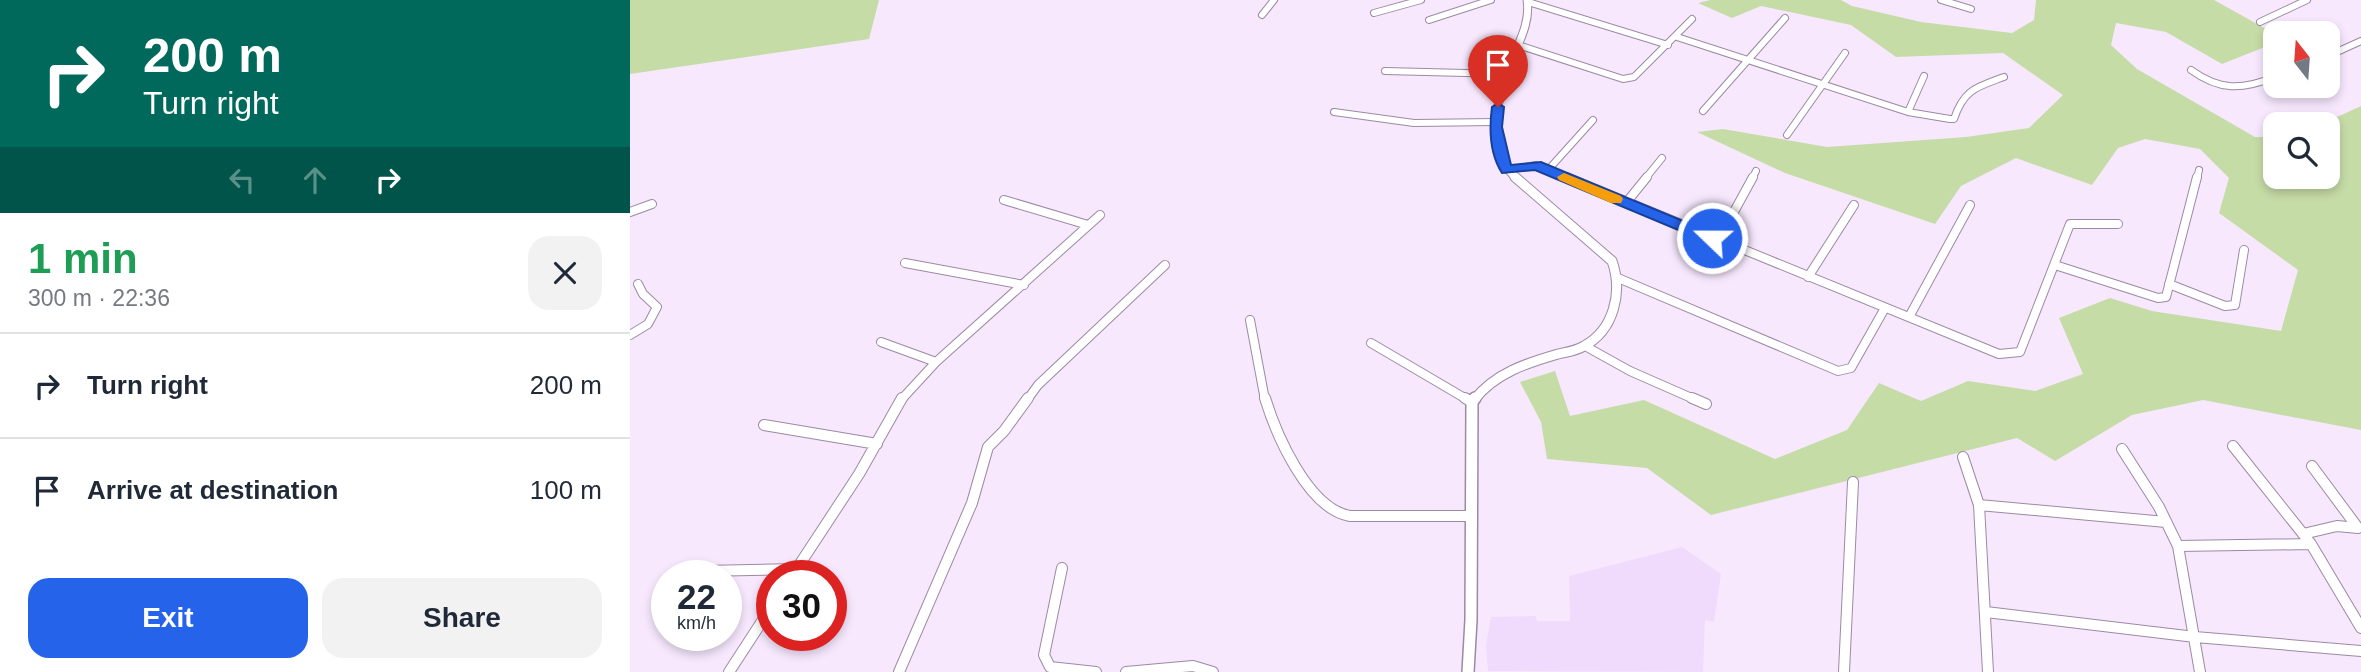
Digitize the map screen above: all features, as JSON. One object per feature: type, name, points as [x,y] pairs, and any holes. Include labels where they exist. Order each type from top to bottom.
[{"type":"street","points":[[1262,15],[1274,0]]},
{"type":"street","points":[[1374,13],[1422,0]]},
{"type":"street","points":[[1429,20],[1491,0]]},
{"type":"street","points":[[1941,0],[1971,9]]},
{"type":"street","points":[[2260,22],[2307,0]]},
{"type":"street","points":[[1468,672],[1471,620],[1472,402],[1481,389],[1496,378],[1525,365],[1585,346],[1609,318],[1617,300],[1618,278],[1612,261],[1507,170],[1503,163],[1496,122],[1506,74],[1530,13],[1528,1],[1668,45]]},
{"type":"street","points":[[1703,111],[1785,18]]},
{"type":"street","points":[[1518,45],[1623,79],[1634,77],[1677,37],[1692,19]]},
{"type":"street","points":[[1677,37],[1908,112],[1954,119],[1960,99],[1966,93],[2004,77]]},
{"type":"street","points":[[2340,51],[2361,41]]},
{"type":"street","points":[[1787,135],[1845,53]]},
{"type":"street","points":[[2191,70],[2208,83],[2232,89],[2252,87],[2263,82]]},
{"type":"street","points":[[1385,71],[1506,74]]},
{"type":"street","points":[[1908,112],[1924,76]]},
{"type":"street","points":[[1334,112],[1414,122],[1496,122]]},
{"type":"street","points":[[1548,170],[1593,120]]},
{"type":"street","points":[[1626,203],[1662,158]]},
{"type":"street","points":[[1507,170],[1536,165],[1999,354],[2020,352],[2070,224],[2118,224]]},
{"type":"street","points":[[2055,265],[2162,299],[2166,297],[2199,170]]},
{"type":"street","points":[[1718,241],[1756,171]]},
{"type":"street","points":[[1004,200],[1088,225]]},
{"type":"street","points":[[630,212],[652,204]]},
{"type":"street","points":[[1808,277],[1854,205]]},
{"type":"street","points":[[1909,317],[1970,205]]},
{"type":"street","points":[[802,560],[877,444],[904,395],[936,362],[1100,215]]},
{"type":"street","points":[[2169,284],[2225,306],[2235,305],[2245,250]]},
{"type":"street","points":[[905,263],[1024,285]]},
{"type":"street","points":[[899,672],[972,503],[988,447],[1038,385],[1165,265]]},
{"type":"street","points":[[1618,278],[1838,370],[1851,368],[1885,308]]},
{"type":"street","points":[[630,335],[648,324],[657,307],[638,285]]},
{"type":"street","points":[[1250,320],[1255,363],[1273,426],[1306,483],[1337,513],[1350,516],[1470,516]]},
{"type":"street","points":[[881,342],[936,362]]},
{"type":"street","points":[[1371,342],[1472,402]]},
{"type":"street","points":[[1585,346],[1630,371],[1706,404]]},
{"type":"street","points":[[764,425],[877,444]]},
{"type":"street","points":[[2233,446],[2311,544],[2361,628]]},
{"type":"street","points":[[2122,449],[2178,547],[2200,672]]},
{"type":"street","points":[[1963,457],[1979,505],[1988,672]]},
{"type":"street","points":[[2312,466],[2360,529]]},
{"type":"street","points":[[1844,672],[1853,482]]},
{"type":"street","points":[[1979,505],[2166,522]]},
{"type":"street","points":[[2303,534],[2337,526],[2360,529]]},
{"type":"street","points":[[2178,547],[2311,544]]},
{"type":"street","points":[[1062,568],[1044,655],[1050,667],[1096,672]]},
{"type":"street","points":[[1986,612],[2195,637],[2361,651]]},
{"type":"street","points":[[729,672],[756,631]]},
{"type":"street","points":[[1126,672],[1193,666],[1213,672]]},
{"type":"shaded area","points":[[1682,547],[1721,574],[1714,622],[1705,620],[1703,672],[1488,671],[1486,645],[1491,617],[1536,616],[1537,621],[1570,621],[1569,576]]},
{"type":"green space","points":[[630,0],[879,0],[869,39],[630,74]]},
{"type":"green space","points":[[1710,0],[1841,0],[1852,6],[1921,22],[2012,33],[2034,20],[2036,0],[2214,0],[2263,27],[2263,48],[2222,64],[2166,32],[2116,23],[2111,45],[2137,69],[2255,137],[2263,137],[2263,189],[2340,189],[2340,116],[2361,106],[2361,430],[2203,400],[2132,415],[2055,461],[2017,438],[1711,515],[1647,468],[1547,459],[1541,422],[1520,382],[1555,371],[1570,416],[1644,400],[1775,459],[1847,430],[1879,383],[1921,401],[1968,381],[2035,391],[2083,374],[2059,318],[2110,298],[2152,311],[2281,331],[2298,270],[2219,213],[2229,178],[2200,149],[2145,139],[2118,148],[2092,185],[2016,158],[1961,186],[1935,224],[1785,173],[1697,132],[1723,129],[1827,147],[1966,137],[2029,128],[2063,95],[2003,53],[1896,57],[1851,25],[1761,6],[1732,18],[1698,3]]},
{"type":"slow traffic","points":[[1564,177],[1616,199]]},
{"type":"route","points":[[1498,107],[1496,127],[1503,163],[1507,170],[1536,165],[1712,238]]}]
